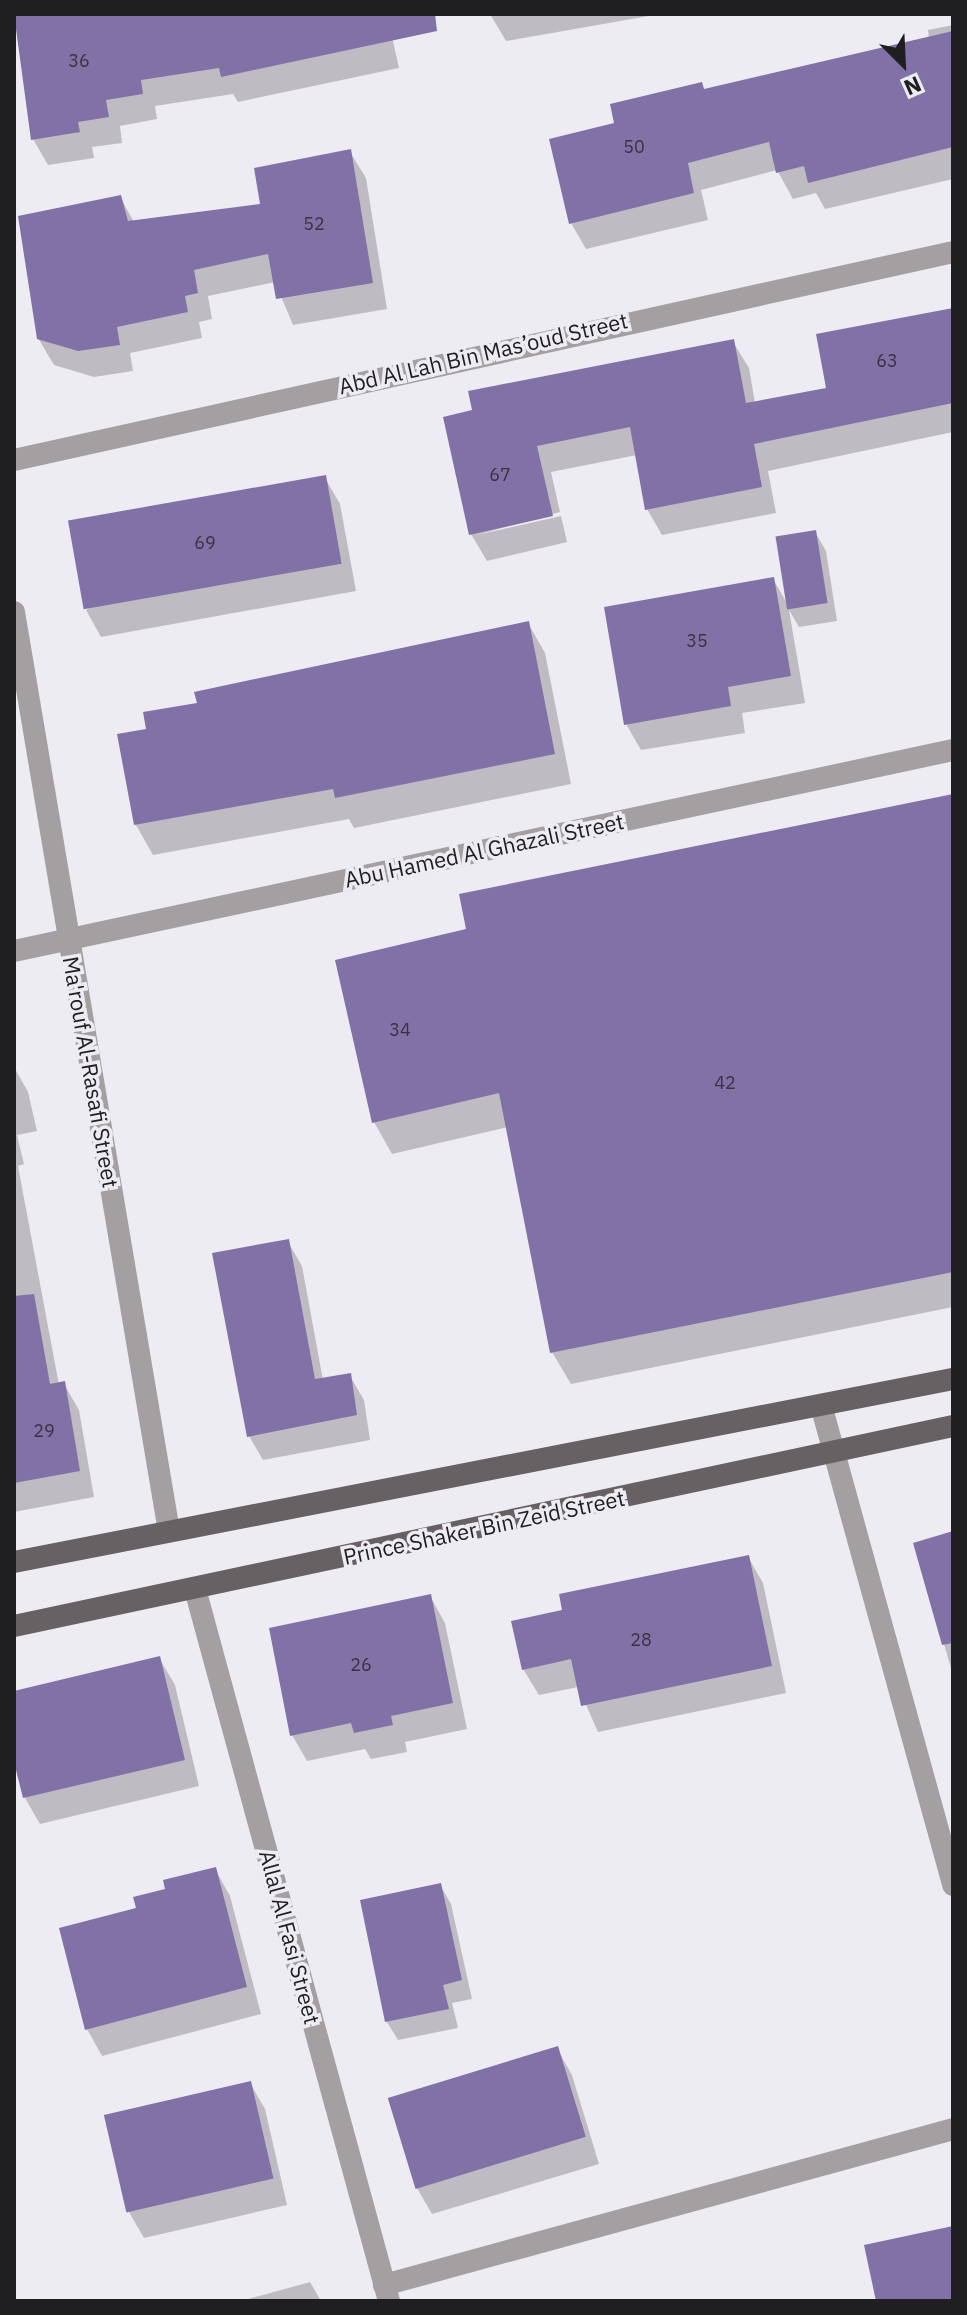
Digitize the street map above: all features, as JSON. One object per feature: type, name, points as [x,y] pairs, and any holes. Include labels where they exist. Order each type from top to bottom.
[{"type":"main road","points":[[14,1562],[953,1379]]},
{"type":"main road","name":"Prince Shaker Bin Zeid Street","points":[[14,1626],[953,1426]]},
{"type":"street","name":"Abd Al Lah Bin Mas’oud Street","points":[[14,460],[953,252]]},
{"type":"street","name":"Ma'rouf Al-Rasafi Street","points":[[14,612],[169,1531]]},
{"type":"street","name":"Abu Hamed Al Ghazali Street","points":[[14,951],[953,750]]},
{"type":"street","points":[[821,1405],[830,1452],[953,1885]]},
{"type":"street","name":"Allal Al Fasi Street","points":[[195,1589],[386,2293],[953,2129]]},
{"type":"building","points":[[14,14],[435,14],[437,31],[221,77],[219,68],[141,80],[143,94],[106,100],[109,117],[78,122],[80,132],[31,140]]},
{"type":"building","points":[[953,31],[953,147],[808,183],[804,166],[776,173],[769,142],[688,163],[694,193],[569,224],[549,139],[614,123],[610,104],[702,82],[704,89]]},
{"type":"building","points":[[351,149],[373,283],[276,299],[268,254],[194,270],[198,293],[185,296],[188,312],[117,327],[120,345],[78,351],[37,339],[18,216],[121,195],[128,221],[260,204],[254,168]]},
{"type":"building","points":[[953,308],[953,403],[754,444],[762,487],[645,510],[630,427],[537,446],[553,516],[469,535],[443,417],[472,410],[468,391],[734,339],[746,403],[826,388],[816,334]]},
{"type":"building","points":[[326,475],[342,564],[84,609],[68,520]]},
{"type":"building","points":[[816,530],[828,603],[787,610],[776,536]]},
{"type":"building","points":[[774,577],[791,676],[728,687],[731,706],[624,725],[604,607]]},
{"type":"building","points":[[529,621],[555,754],[335,798],[333,789],[134,825],[117,734],[146,729],[143,712],[197,703],[194,692]]},
{"type":"building","points":[[953,794],[953,1272],[550,1353],[499,1093],[372,1123],[335,960],[466,929],[459,894]]},
{"type":"building","points":[[289,1239],[315,1379],[351,1373],[357,1415],[247,1437],[212,1253]]},
{"type":"building","points":[[34,1294],[50,1384],[65,1381],[80,1471],[14,1483],[14,1296]]},
{"type":"building","points":[[953,1531],[953,1643],[942,1645],[913,1543]]},
{"type":"building","points":[[749,1555],[772,1666],[581,1706],[571,1659],[522,1670],[511,1621],[562,1610],[559,1594]]},
{"type":"building","points":[[431,1594],[453,1703],[391,1716],[393,1725],[354,1733],[351,1723],[290,1736],[269,1628]]},
{"type":"building","points":[[160,1656],[185,1760],[23,1798],[14,1762],[14,1691]]},
{"type":"building","points":[[216,1867],[247,1987],[85,2030],[59,1928],[136,1908],[133,1897],[165,1889],[163,1880]]},
{"type":"building","points":[[441,1883],[462,1980],[443,1985],[449,2009],[385,2022],[360,1900]]},
{"type":"building","points":[[558,2046],[586,2137],[416,2189],[388,2098]]},
{"type":"building","points":[[251,2081],[273,2178],[126,2212],[104,2115]]},
{"type":"building","points":[[953,2226],[953,2301],[876,2301],[864,2245]]}]
